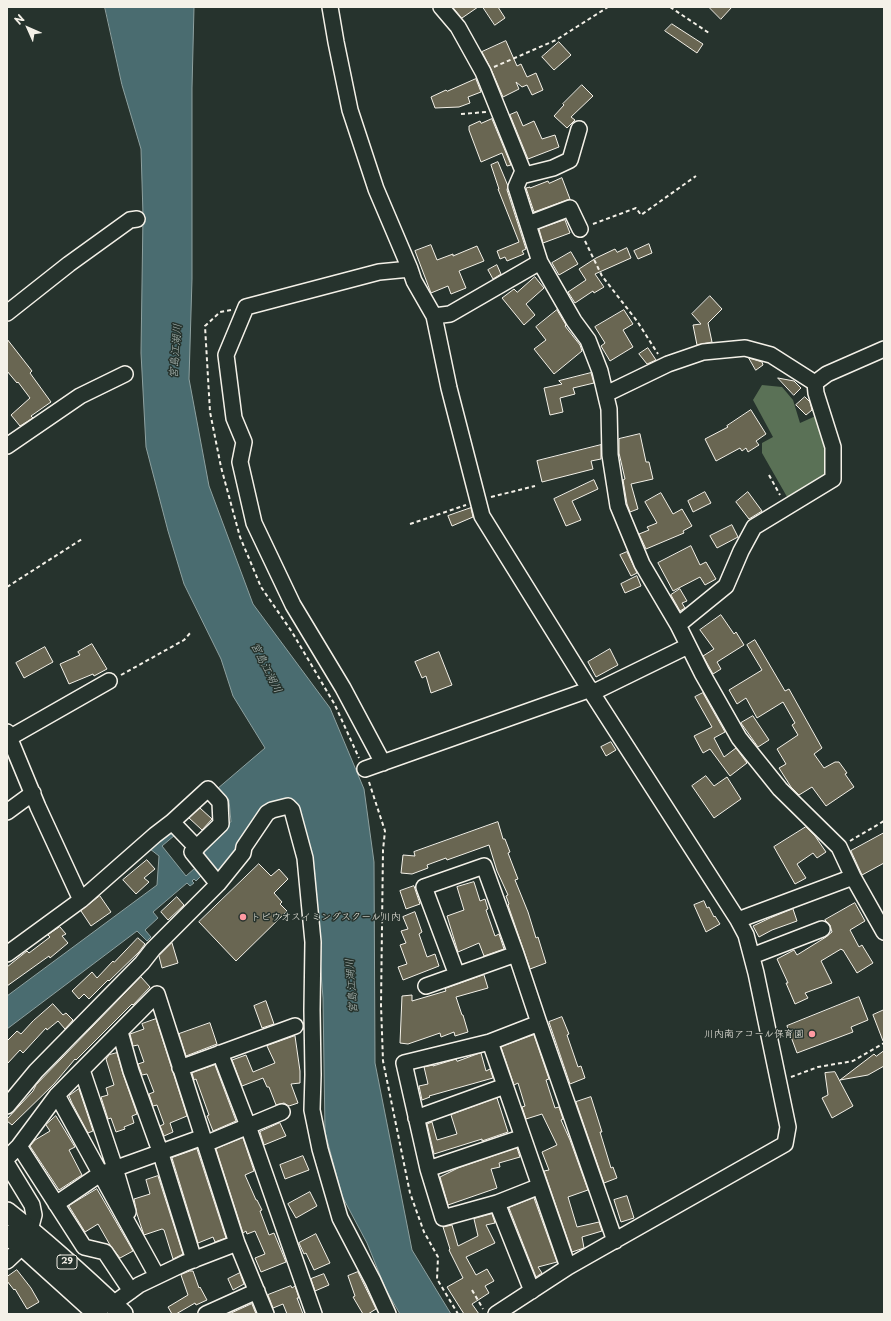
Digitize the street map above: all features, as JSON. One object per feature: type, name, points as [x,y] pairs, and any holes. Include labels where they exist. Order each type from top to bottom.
[{"type":"main road","name":"29","points":[[7,1212],[26,1238],[82,1275],[112,1311]]},
{"type":"main road","name":"29","points":[[7,1235],[26,1238]]},
{"type":"street","points":[[330,7],[350,110],[376,189],[414,281],[434,316],[451,395],[482,516],[591,691],[738,920],[746,935],[756,973],[788,1127],[785,1144],[568,1267],[496,1314]]},
{"type":"street","points":[[441,7],[458,27],[483,72],[523,171],[516,187],[540,262],[574,321],[588,340],[600,371],[609,409],[610,455],[618,506],[642,564],[678,625],[739,738],[780,789],[839,848],[853,877],[884,932]]},
{"type":"street","points":[[521,176],[553,168],[570,160],[579,129]]},
{"type":"street","points":[[528,224],[570,208],[580,229]]},
{"type":"street","points":[[7,313],[69,264],[130,220],[137,219]]},
{"type":"street","points":[[434,316],[450,314],[540,262]]},
{"type":"street","points":[[383,763],[343,688],[293,605],[254,523],[240,462],[244,442],[234,418],[226,355],[246,307],[379,272],[410,269]]},
{"type":"street","points":[[606,394],[665,365],[704,352],[745,348],[771,355],[815,384]]},
{"type":"street","points":[[815,384],[828,374],[884,349]]},
{"type":"street","points":[[7,446],[80,396],[125,374]]},
{"type":"street","points":[[678,625],[726,586],[741,551],[754,527],[788,508],[833,479],[833,447],[816,393],[815,384]]},
{"type":"street","points":[[365,769],[591,691],[688,646]]},
{"type":"street","points":[[81,900],[8,735],[109,681]]},
{"type":"street","points":[[7,954],[81,900],[208,789],[220,802],[221,824],[192,852],[218,884]]},
{"type":"street","points":[[7,812],[33,793]]},
{"type":"street","points":[[7,1106],[36,1071],[142,964],[153,949],[218,884],[243,853],[244,846],[267,813],[272,810],[288,806],[290,807],[305,858],[313,942],[312,1010],[314,1075],[312,1110],[320,1149],[340,1218],[373,1281],[388,1314]]},
{"type":"street","points":[[172,822],[197,848]]},
{"type":"street","points":[[457,975],[424,888],[484,866],[615,1240]]},
{"type":"street","points":[[738,920],[853,877]]},
{"type":"street","points":[[752,956],[822,928]]},
{"type":"street","points":[[426,986],[516,954]]},
{"type":"street","points":[[7,1158],[19,1146],[57,1095],[157,994],[237,1243],[266,1314]]},
{"type":"street","points":[[538,1023],[490,1042],[404,1063],[428,1169],[443,1218],[497,1203],[540,1186]]},
{"type":"street","points":[[180,1068],[295,1026]]},
{"type":"street","points":[[120,1032],[131,1070],[160,1151],[194,1260]]},
{"type":"street","points":[[490,1042],[568,1267]]},
{"type":"street","points":[[220,1053],[248,1126],[314,1314]]},
{"type":"street","points":[[82,1070],[128,1209],[130,1228]]},
{"type":"street","points":[[416,1118],[505,1086]]},
{"type":"street","points":[[57,1095],[157,1276]]},
{"type":"street","points":[[56,1204],[100,1174],[160,1151],[204,1140],[248,1126],[282,1112]]},
{"type":"street","points":[[428,1169],[523,1136]]},
{"type":"street","points":[[19,1146],[84,1247],[105,1252],[130,1291]]},
{"type":"street","points":[[7,1164],[32,1205],[34,1215],[26,1238],[7,1261]]},
{"type":"street","points":[[497,1203],[532,1291]]},
{"type":"street","points":[[112,1311],[130,1291],[139,1284],[237,1243]]},
{"type":"street","points":[[206,1314],[257,1291]]},
{"type":"path","points":[[483,72],[556,40],[608,7]]},
{"type":"path","points":[[670,7],[709,34]]},
{"type":"path","points":[[461,114],[485,112],[498,108]]},
{"type":"path","points":[[665,365],[637,321],[602,276],[580,229],[636,208],[641,215],[696,176]]},
{"type":"path","points":[[769,475],[788,508]]},
{"type":"path","points":[[7,587],[82,539]]},
{"type":"path","points":[[109,681],[184,640],[191,632]]},
{"type":"path","points":[[365,769],[385,831],[383,850],[381,1006],[382,1061],[410,1193],[424,1232],[438,1257],[437,1279],[458,1314]]},
{"type":"path","points":[[839,848],[884,821]]},
{"type":"path","points":[[779,1082],[818,1067],[853,1062],[884,1043]]},
{"type":"path","points":[[472,1290],[486,1314]]},
{"type":"green space","points":[[762,385],[782,387],[793,400],[800,423],[818,415],[828,462],[825,479],[790,502],[762,453],[762,443],[773,437],[753,400]]},
{"type":"water","name":"宮島江湖川","points":[[105,7],[194,7],[192,88],[192,279],[189,379],[209,486],[253,604],[330,708],[364,789],[374,862],[375,1063],[412,1250],[451,1314],[400,1314],[386,1290],[367,1243],[342,1196],[325,1132],[323,998],[312,858],[298,809],[260,811],[227,862],[215,876],[200,853],[227,823],[231,822],[229,800],[225,800],[217,789],[265,748],[233,696],[221,659],[184,584],[168,531],[146,447],[141,353],[143,215],[141,149],[122,85]]},
{"type":"water","points":[[170,829],[175,835],[162,846],[186,876],[195,868],[202,875],[196,881],[194,879],[192,881],[194,883],[190,886],[187,883],[153,912],[158,918],[145,930],[151,937],[147,941],[137,931],[7,1029],[7,996],[157,885],[159,856],[150,849]]},
{"type":"building","points":[[453,7],[478,7],[462,18]]},
{"type":"building","points":[[483,7],[498,7],[505,18],[495,25]]},
{"type":"building","points":[[709,7],[732,7],[721,19]]},
{"type":"building","points":[[672,24],[703,44],[697,53],[665,31]]},
{"type":"building","points":[[506,41],[517,66],[521,64],[527,77],[536,73],[543,90],[532,95],[527,85],[522,87],[516,82],[519,89],[503,97],[482,52]]},
{"type":"building","points":[[559,42],[571,55],[554,70],[542,57]]},
{"type":"building","points":[[476,79],[481,92],[468,97],[470,103],[459,107],[435,108],[431,97]]},
{"type":"building","points":[[582,85],[593,96],[571,117],[575,120],[567,128],[554,116],[564,105],[563,104]]},
{"type":"building","points":[[517,112],[523,126],[534,121],[542,139],[555,135],[559,147],[528,159],[510,115]]},
{"type":"building","points":[[492,119],[511,165],[507,166],[502,153],[481,162],[469,130],[469,126],[480,121],[481,123]]},
{"type":"building","points":[[498,162],[508,186],[507,190],[526,249],[522,251],[524,254],[507,261],[505,257],[500,259],[497,251],[519,242],[498,189],[491,165]]},
{"type":"building","points":[[562,178],[570,199],[534,212],[526,188],[530,188],[548,181],[549,183]]},
{"type":"building","points":[[565,220],[570,233],[543,243],[539,229]]},
{"type":"building","points":[[649,244],[652,253],[638,259],[634,251]]},
{"type":"building","points":[[431,245],[437,260],[453,254],[453,256],[477,246],[484,261],[459,271],[466,288],[451,294],[448,286],[431,293],[415,251]]},
{"type":"building","points":[[627,248],[631,258],[595,274],[604,287],[594,293],[593,291],[575,303],[568,292],[586,280],[579,269],[596,258],[615,249],[617,252]]},
{"type":"building","points":[[571,252],[578,264],[559,275],[552,263]]},
{"type":"building","points":[[497,265],[501,274],[493,279],[488,270]]},
{"type":"building","points":[[535,277],[544,288],[526,304],[535,315],[524,325],[502,298],[514,289],[517,292]]},
{"type":"building","points":[[710,296],[722,309],[708,323],[712,342],[697,345],[693,325],[701,324],[692,314]]},
{"type":"building","points":[[557,310],[566,325],[565,326],[580,345],[582,351],[554,374],[534,349],[546,340],[536,327]]},
{"type":"building","points":[[624,310],[633,324],[623,330],[633,347],[610,361],[601,346],[605,343],[595,327]]},
{"type":"building","points":[[7,339],[32,371],[30,373],[51,402],[31,416],[33,418],[20,426],[11,415],[30,398],[18,382],[17,383],[7,371]]},
{"type":"building","points":[[648,348],[656,360],[647,364],[639,354]]},
{"type":"building","points":[[749,358],[762,362],[763,365],[756,370]]},
{"type":"building","points":[[591,373],[594,383],[573,388],[575,394],[560,398],[563,412],[550,415],[544,388],[562,384],[559,381]]},
{"type":"building","points":[[778,378],[794,381],[801,388],[794,395]]},
{"type":"building","points":[[805,397],[810,402],[812,410],[806,415],[796,405]]},
{"type":"building","points":[[751,410],[766,434],[756,441],[759,445],[748,452],[746,448],[742,451],[740,448],[716,461],[705,439],[728,427],[727,426]]},
{"type":"building","points":[[640,434],[646,462],[649,462],[653,479],[631,484],[638,509],[630,512],[627,504],[623,480],[625,479],[619,453],[619,439]]},
{"type":"building","points":[[601,445],[601,459],[591,461],[593,469],[542,482],[537,461]]},
{"type":"building","points":[[594,480],[598,489],[572,501],[581,520],[566,526],[554,499]]},
{"type":"building","points":[[705,492],[711,503],[693,512],[688,501]]},
{"type":"building","points":[[748,492],[762,511],[749,519],[736,502]]},
{"type":"building","points":[[661,493],[673,514],[682,509],[692,526],[683,531],[684,533],[646,549],[639,534],[649,530],[647,527],[657,523],[645,502]]},
{"type":"building","points":[[471,508],[473,517],[452,526],[448,516]]},
{"type":"building","points":[[732,525],[738,537],[717,548],[710,536]]},
{"type":"building","points":[[691,546],[700,565],[706,562],[716,579],[705,585],[700,577],[673,591],[658,563]]},
{"type":"building","points":[[627,552],[637,573],[631,576],[620,555]]},
{"type":"building","points":[[637,576],[641,586],[625,593],[621,584]]},
{"type":"building","points":[[680,589],[687,601],[682,603],[685,608],[680,611],[671,595]]},
{"type":"building","points":[[721,615],[734,634],[736,632],[744,645],[717,662],[721,669],[713,674],[703,656],[714,649],[700,630]]},
{"type":"building","points":[[755,640],[785,691],[789,689],[822,748],[814,754],[824,768],[835,762],[839,762],[847,773],[845,774],[854,787],[826,806],[812,787],[799,795],[791,787],[779,768],[786,764],[777,749],[798,735],[792,725],[795,723],[783,702],[757,718],[746,698],[737,704],[729,690],[762,670],[747,645]]},
{"type":"building","points":[[92,644],[107,669],[94,676],[93,674],[69,684],[60,664],[80,655],[78,652]]},
{"type":"building","points":[[45,647],[53,662],[24,678],[16,663]]},
{"type":"building","points":[[610,649],[618,665],[596,677],[588,662]]},
{"type":"building","points":[[439,652],[452,685],[431,693],[426,676],[422,678],[415,662]]},
{"type":"building","points":[[703,693],[725,732],[714,738],[724,757],[736,748],[747,763],[730,776],[710,749],[703,753],[694,736],[712,727],[695,697]]},
{"type":"building","points":[[753,716],[769,740],[758,747],[741,723]]},
{"type":"building","points":[[611,742],[616,750],[606,756],[601,747]]},
{"type":"building","points":[[706,776],[714,786],[727,777],[741,799],[714,818],[692,786]]},
{"type":"building","points":[[200,808],[212,819],[202,830],[189,818]]},
{"type":"building","points":[[498,822],[503,839],[505,839],[510,852],[508,853],[518,879],[515,880],[528,912],[536,938],[538,937],[546,963],[530,969],[508,905],[506,896],[508,895],[497,871],[489,845],[447,860],[446,858],[427,865],[428,868],[412,874],[401,873],[403,855],[415,856],[414,852]]},
{"type":"building","points":[[806,827],[815,836],[826,852],[817,858],[813,853],[797,864],[806,878],[795,884],[774,847]]},
{"type":"building","points":[[884,833],[884,863],[862,875],[851,851]]},
{"type":"building","points":[[147,860],[155,869],[144,878],[149,882],[136,894],[123,880]]},
{"type":"building","name":"トビウオスイミングスクール川内","points":[[259,864],[271,876],[279,869],[288,879],[274,893],[282,902],[280,904],[287,911],[236,961],[199,922]]},
{"type":"building","points":[[474,882],[480,901],[485,899],[488,909],[486,910],[495,936],[499,934],[504,949],[484,956],[479,943],[458,952],[447,916],[464,910],[457,887]]},
{"type":"building","points":[[414,886],[420,904],[406,909],[400,891]]},
{"type":"building","points":[[100,896],[111,912],[91,926],[81,911]]},
{"type":"building","points":[[177,897],[184,905],[168,920],[161,912]]},
{"type":"building","points":[[704,901],[707,908],[709,907],[714,917],[715,916],[720,924],[706,932],[694,905]]},
{"type":"building","points":[[855,903],[865,921],[850,930],[859,947],[862,945],[873,963],[857,973],[841,949],[821,961],[832,983],[805,993],[808,998],[795,1004],[786,983],[788,983],[777,959],[794,950],[797,955],[826,937],[832,932],[830,925],[825,920]]},
{"type":"building","points":[[793,909],[797,921],[772,930],[759,937],[753,926]]},
{"type":"building","points":[[415,912],[422,932],[419,934],[427,957],[435,954],[439,966],[403,980],[398,967],[407,964],[400,945],[406,943],[401,931],[408,929],[403,917]]},
{"type":"building","points":[[60,927],[66,934],[62,936],[68,943],[50,958],[49,956],[7,986],[7,967],[27,951],[29,953],[50,937],[48,935]]},
{"type":"building","points":[[138,938],[145,944],[139,952],[89,999],[84,994],[79,999],[72,991],[92,972],[97,978]]},
{"type":"building","points":[[172,943],[178,963],[162,968],[159,956]]},
{"type":"building","points":[[484,975],[488,988],[456,997],[468,1032],[455,1036],[454,1032],[441,1037],[440,1033],[408,1044],[400,1043],[402,996],[412,995],[412,1001],[446,991],[445,989]]},
{"type":"building","points":[[141,977],[150,987],[76,1060],[75,1059],[54,1084],[12,1125],[7,1121],[7,1119],[33,1091],[36,1085]]},
{"type":"building","points":[[859,997],[868,1020],[851,1027],[853,1032],[797,1053],[787,1026]]},
{"type":"building","points":[[266,1001],[274,1024],[262,1028],[254,1006]]},
{"type":"building","points":[[53,1004],[63,1015],[66,1013],[73,1020],[65,1029],[58,1021],[47,1030],[46,1028],[23,1053],[20,1050],[7,1064],[7,1041],[17,1031],[21,1034],[33,1021]]},
{"type":"building","points":[[884,1010],[884,1041],[883,1041],[873,1015]]},
{"type":"building","points":[[562,1017],[569,1034],[567,1035],[578,1067],[581,1066],[585,1078],[570,1084],[549,1022]]},
{"type":"building","points":[[156,1019],[187,1116],[170,1123],[173,1132],[164,1136],[160,1126],[164,1124],[157,1105],[153,1106],[149,1094],[154,1092],[147,1074],[142,1075],[138,1064],[144,1062],[138,1045],[133,1046],[130,1034],[144,1029],[142,1024]]},
{"type":"building","points":[[210,1023],[217,1044],[186,1056],[179,1034]]},
{"type":"building","points":[[534,1035],[549,1079],[546,1080],[555,1108],[559,1107],[563,1119],[561,1120],[588,1190],[568,1197],[577,1227],[599,1222],[602,1231],[582,1237],[584,1248],[572,1252],[544,1171],[549,1170],[542,1152],[557,1145],[542,1114],[526,1119],[522,1107],[525,1106],[518,1083],[514,1085],[501,1047]]},
{"type":"building","points":[[295,1036],[300,1071],[300,1083],[291,1084],[298,1103],[289,1106],[284,1103],[276,1105],[269,1087],[267,1087],[263,1078],[242,1086],[232,1060],[246,1055],[253,1072],[275,1063],[267,1046]]},
{"type":"building","points":[[884,1051],[884,1066],[868,1075],[840,1080],[874,1054],[876,1056]]},
{"type":"building","points":[[117,1053],[137,1114],[132,1116],[134,1123],[124,1127],[125,1129],[116,1132],[111,1118],[108,1119],[101,1097],[108,1095],[106,1088],[114,1085],[106,1059],[109,1055]]},
{"type":"building","points":[[481,1053],[486,1071],[490,1069],[493,1078],[429,1096],[430,1097],[422,1100],[419,1086],[428,1084],[424,1067],[433,1066],[456,1059],[457,1061]]},
{"type":"building","points":[[215,1065],[236,1121],[213,1131],[196,1079],[194,1080],[192,1073]]},
{"type":"building","points":[[835,1072],[853,1106],[832,1118],[822,1098],[828,1095],[825,1073]]},
{"type":"building","points":[[79,1089],[93,1131],[88,1133],[69,1096]]},
{"type":"building","points":[[591,1097],[611,1168],[613,1167],[617,1178],[604,1183],[576,1102]]},
{"type":"building","points":[[497,1098],[508,1132],[482,1141],[482,1139],[434,1154],[427,1124],[432,1122],[437,1140],[457,1134],[451,1115]]},
{"type":"building","points":[[56,1116],[75,1147],[69,1150],[82,1175],[59,1190],[30,1146],[35,1140],[50,1131],[46,1125]]},
{"type":"building","points":[[280,1123],[286,1136],[264,1145],[260,1132]]},
{"type":"building","points":[[243,1138],[254,1171],[245,1175],[262,1210],[260,1211],[269,1235],[274,1233],[286,1262],[261,1272],[255,1258],[265,1254],[255,1231],[247,1234],[246,1231],[243,1233],[216,1149]]},
{"type":"building","points":[[517,1148],[520,1157],[499,1163],[500,1167],[491,1169],[497,1188],[448,1205],[440,1177],[458,1168]]},
{"type":"building","points":[[197,1149],[226,1238],[215,1242],[213,1237],[198,1243],[172,1158]]},
{"type":"building","points":[[303,1156],[309,1170],[285,1179],[280,1165]]},
{"type":"building","points":[[158,1176],[183,1254],[173,1259],[164,1230],[162,1229],[144,1235],[134,1199],[150,1194],[146,1180]]},
{"type":"building","points":[[97,1189],[133,1251],[120,1258],[110,1245],[98,1224],[85,1232],[69,1206]]},
{"type":"building","points":[[310,1192],[317,1206],[296,1218],[288,1204]]},
{"type":"building","points":[[627,1196],[634,1218],[621,1222],[614,1200]]},
{"type":"building","points":[[534,1198],[557,1262],[538,1267],[542,1273],[536,1277],[509,1208]]},
{"type":"building","points":[[492,1214],[495,1223],[486,1225],[495,1243],[466,1257],[476,1275],[487,1269],[494,1281],[485,1286],[489,1293],[472,1304],[479,1314],[464,1314],[447,1287],[463,1278],[449,1250],[450,1249],[443,1227],[452,1225],[458,1246],[478,1236],[474,1219]]},
{"type":"building","points":[[316,1234],[330,1263],[314,1270],[306,1253],[304,1254],[299,1243]]},
{"type":"building","points":[[17,1270],[31,1288],[39,1302],[27,1309],[15,1289],[14,1290],[7,1281],[7,1277]]},
{"type":"building","points":[[193,1271],[199,1288],[200,1287],[207,1300],[196,1305],[195,1303],[176,1314],[172,1314],[168,1307],[188,1295],[181,1275]]},
{"type":"building","points":[[358,1272],[376,1309],[368,1314],[363,1314],[353,1297],[355,1296],[348,1276]]},
{"type":"building","points":[[240,1273],[244,1284],[233,1290],[228,1279]]},
{"type":"building","points":[[324,1274],[329,1285],[315,1291],[311,1279]]},
{"type":"building","points":[[291,1286],[292,1288],[295,1286],[299,1298],[297,1298],[303,1314],[287,1314],[283,1304],[273,1308],[268,1295]]},
{"type":"building","points":[[252,1304],[256,1314],[228,1314],[231,1313]]},
{"type":"place","name":"トビウオスイミングスクール川内","points":[[243,917]]},
{"type":"place","name":"川内南アコール保育園","points":[[812,1034]]}]
